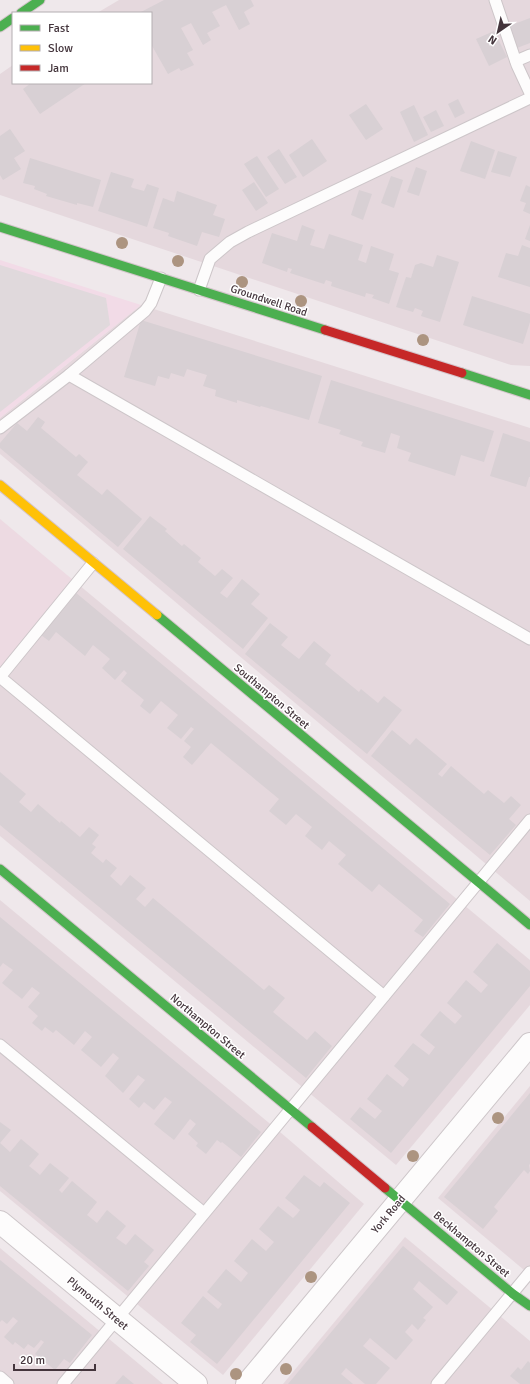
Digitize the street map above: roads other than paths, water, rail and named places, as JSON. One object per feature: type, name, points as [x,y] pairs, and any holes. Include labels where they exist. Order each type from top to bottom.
[{"type":"street","points":[[22,12],[40,0]]},
{"type":"street","points":[[0,27],[12,19]]},
{"type":"street","name":"Groundwell Road","points":[[0,227],[530,395]]},
{"type":"street","name":"Southampton Street","points":[[0,485],[530,925]]},
{"type":"street","name":"Northampton Street","points":[[0,869],[400,1200]]},
{"type":"street","name":"York Road","points":[[247,1384],[530,1044]]},
{"type":"street","name":"Beckhampton Street","points":[[400,1200],[513,1294],[530,1306]]},
{"type":"street","name":"Plymouth Street","points":[[0,1222],[196,1384]]},
{"type":"lane","points":[[495,0],[516,61],[530,93]]},
{"type":"lane","points":[[516,61],[530,55]]},
{"type":"lane","points":[[199,290],[210,259],[236,238],[530,98]]},
{"type":"lane","points":[[0,428],[68,375],[145,311],[151,303],[161,278]]},
{"type":"lane","points":[[68,375],[530,639]]},
{"type":"lane","points":[[93,563],[0,677],[384,996]]},
{"type":"lane","points":[[62,1384],[530,820]]},
{"type":"lane","points":[[0,1045],[204,1213]]},
{"type":"lane","points":[[437,1384],[530,1272]]},
{"type":"lane","points":[[0,1377],[8,1384]]}]
